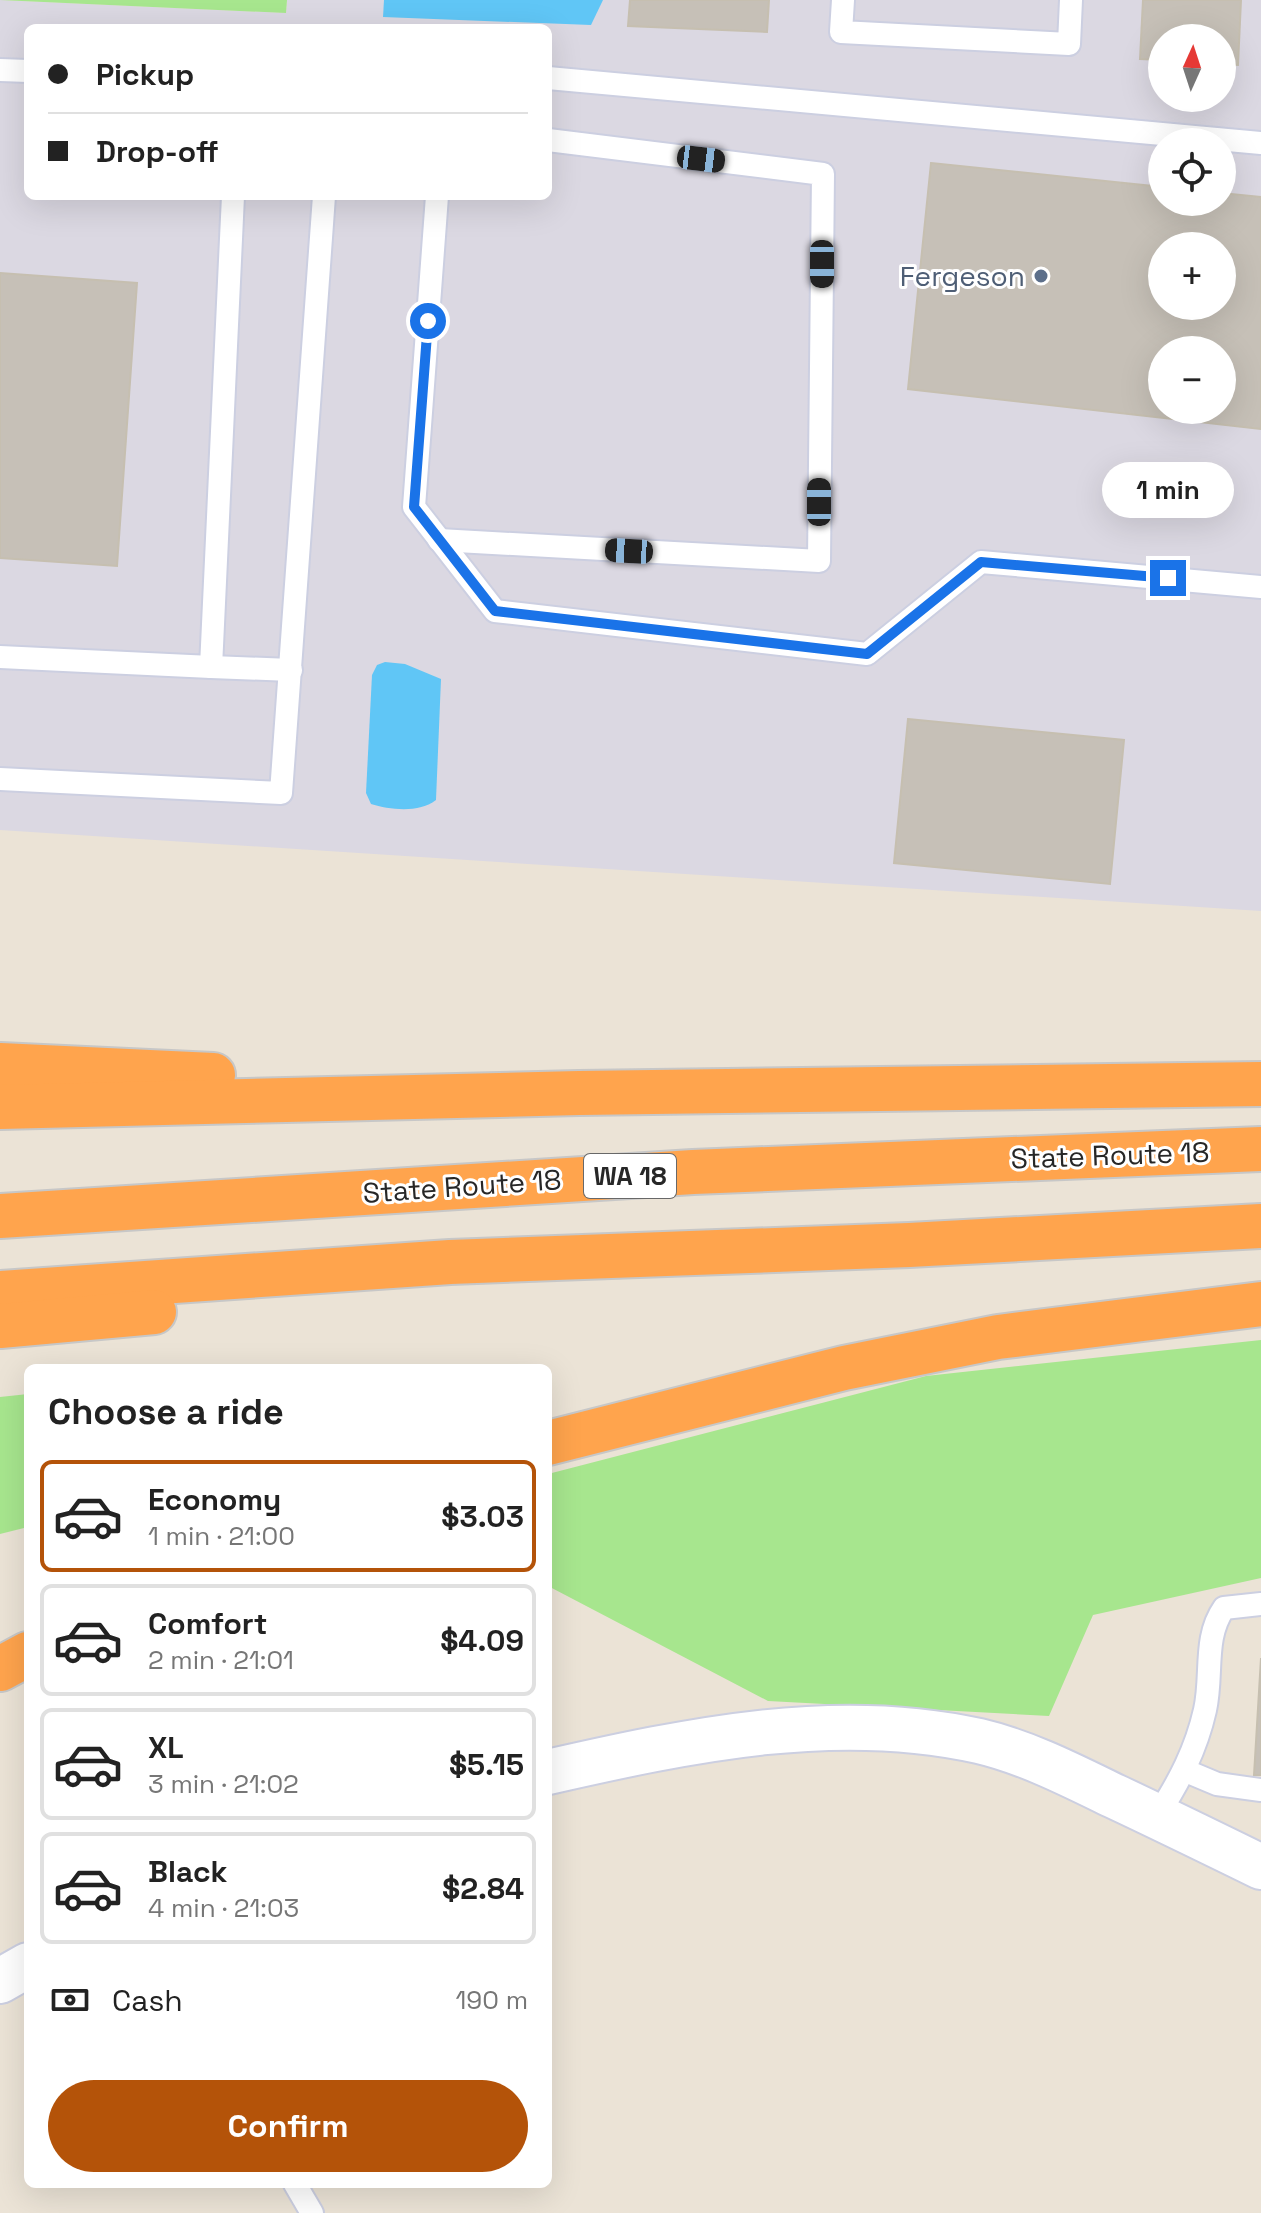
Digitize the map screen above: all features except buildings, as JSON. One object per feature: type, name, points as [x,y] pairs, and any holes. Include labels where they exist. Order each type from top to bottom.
[{"type":"highway","points":[[0,1065],[579,1093]]},
{"type":"highway","points":[[0,1107],[579,1093],[1261,1084]]},
{"type":"highway","name":"State Route 18","points":[[0,1216],[693,1172],[1261,1149]]},
{"type":"highway","points":[[0,1293],[450,1262],[1261,1226]]},
{"type":"highway","points":[[0,1326],[574,1275],[676,1253]]},
{"type":"highway","points":[[552,1442],[844,1368],[998,1337],[1261,1304]]},
{"type":"highway","points":[[0,1669],[24,1656]]},
{"type":"street","points":[[552,1771],[643,1750],[758,1732],[853,1726],[981,1742],[1048,1764],[1261,1867]]},
{"type":"street","points":[[0,1981],[24,1967]]},
{"type":"lane","points":[[843,0],[841,32],[1069,44],[1071,0]]},
{"type":"lane","points":[[0,70],[24,71]]},
{"type":"lane","points":[[552,78],[1261,143]]},
{"type":"lane","points":[[439,540],[819,561],[823,174],[552,140]]},
{"type":"lane","points":[[211,667],[233,200]]},
{"type":"lane","points":[[0,779],[281,793],[324,200]]},
{"type":"lane","points":[[437,200],[414,507],[495,611],[867,654],[981,562],[1261,587]]},
{"type":"lane","points":[[0,657],[291,670]]},
{"type":"lane","points":[[1157,1816],[1186,1771],[1206,1708],[1213,1624],[1224,1608],[1261,1604]]},
{"type":"lane","points":[[1186,1771],[1217,1784],[1261,1790]]},
{"type":"lane","points":[[297,2188],[312,2213]]},
{"type":"shaded area","points":[[0,0],[286,13],[287,0],[1261,0],[1261,911],[0,830]]},
{"type":"green space","points":[[0,0],[287,0],[286,13]]},
{"type":"green space","points":[[1261,1340],[1261,1578],[1093,1615],[1049,1716],[768,1701],[552,1588],[552,1473],[926,1376]]},
{"type":"green space","points":[[24,1394],[24,1528],[0,1534],[0,1397]]},
{"type":"water","points":[[384,0],[603,0],[591,25],[383,17]]},
{"type":"water","points":[[385,662],[405,664],[441,679],[436,800],[422,807],[396,809],[371,804],[366,793],[372,675],[377,665]]},
{"type":"place","name":"Fergeson","points":[[1041,276]]},
{"type":"route","points":[[428,321],[414,507],[495,611],[867,654],[981,562],[1168,578]]}]
